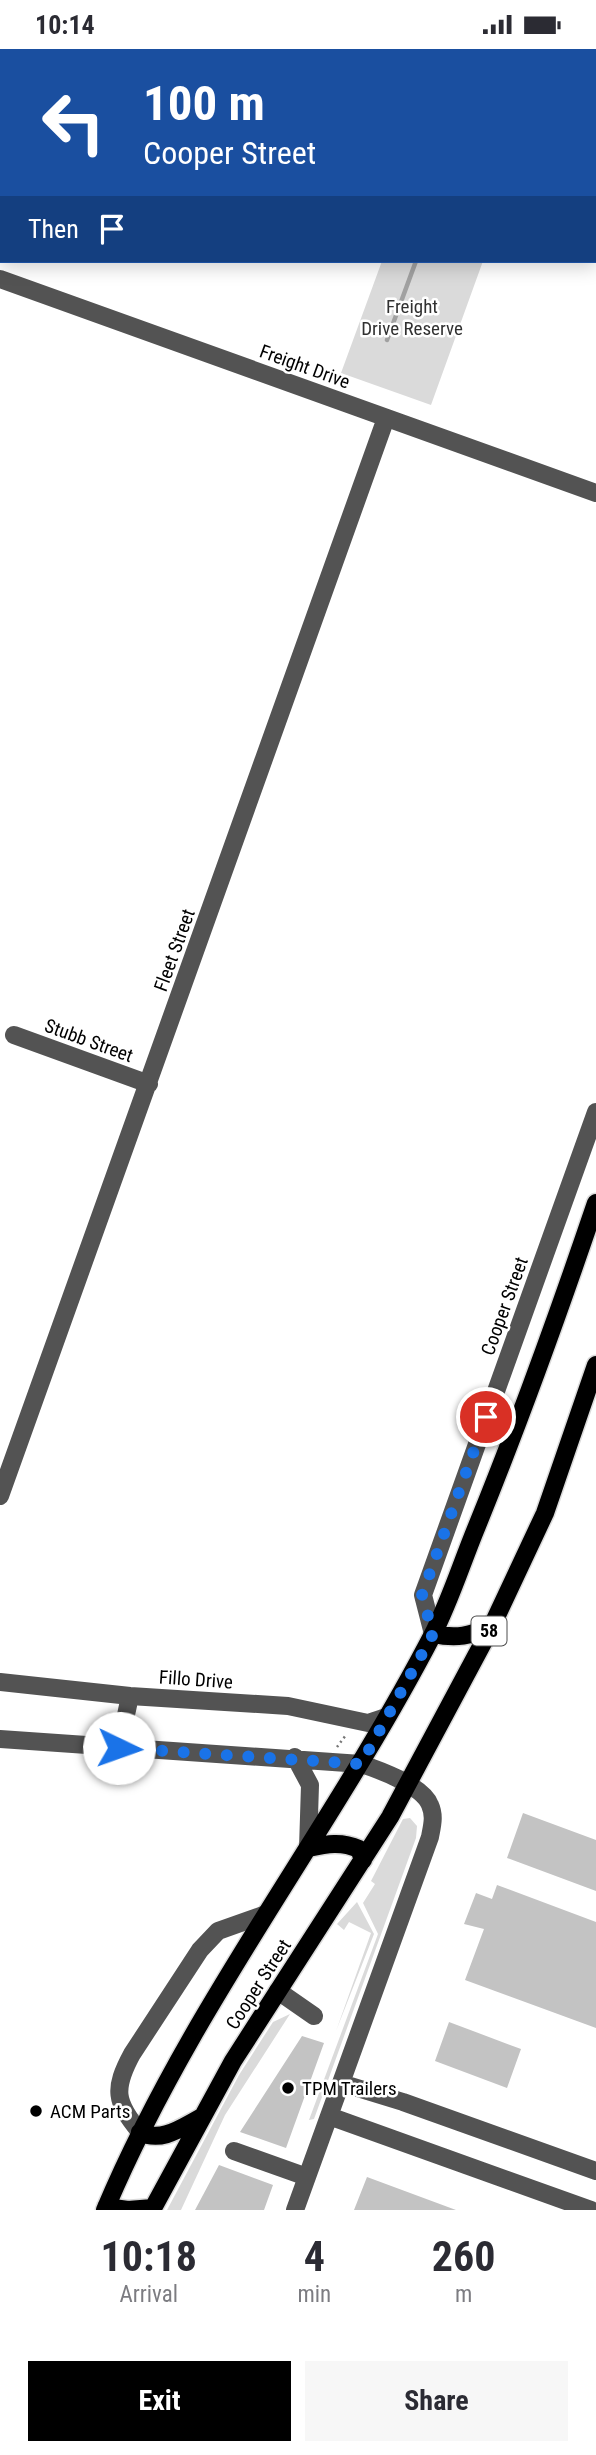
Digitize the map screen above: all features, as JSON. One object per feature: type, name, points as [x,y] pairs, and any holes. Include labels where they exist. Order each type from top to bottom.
[{"type":"main road","name":"Cooper Street","points":[[105,2209],[140,2132],[195,2027],[361,1764],[433,1634],[526,1407],[596,1203]]},
{"type":"main road","name":"Cooper Street","points":[[152,2209],[200,2118],[363,1860],[492,1626],[545,1513],[596,1365]]},
{"type":"main road","points":[[433,1634],[452,1638],[467,1637],[492,1626]]},
{"type":"main road","points":[[308,1848],[334,1843],[348,1844],[359,1849],[363,1860]]},
{"type":"main road","points":[[140,2132],[148,2136],[163,2136],[200,2118]]},
{"type":"main road","points":[[105,2209],[152,2209]]},
{"type":"street","name":"Freight Drive","points":[[0,279],[596,493]]},
{"type":"street","name":"Fleet Street","points":[[0,1496],[386,418]]},
{"type":"street","name":"Stubb Street","points":[[14,1035],[149,1084]]},
{"type":"street","name":"Cooper Street","points":[[433,1634],[422,1595],[596,1112]]},
{"type":"street","name":"Fillo Drive","points":[[0,1682],[130,1696],[288,1706],[368,1723],[386,1717]]},
{"type":"street","points":[[119,1748],[130,1696]]},
{"type":"street","points":[[0,1739],[295,1757],[361,1764],[384,1771],[407,1784],[430,1803],[434,1818],[430,1837],[307,2177],[300,2209]]},
{"type":"street","points":[[295,1757],[310,1785],[308,1848]]},
{"type":"street","name":"Cooper Street","points":[[140,2132],[126,2115],[119,2099],[120,2078],[132,2054],[200,1950],[218,1931],[266,1914]]},
{"type":"street","points":[[278,1991],[314,2015]]},
{"type":"street","points":[[341,2083],[403,2102],[596,2171]]},
{"type":"street","points":[[329,2116],[591,2210]]},
{"type":"street","points":[[234,2151],[307,2177]]},
{"type":"path","points":[[335,1752],[349,1729]]},
{"type":"green space","name":"Freight Drive Reserve","points":[[381,263],[482,263],[431,405],[341,373]]},
{"type":"green space","points":[[410,1818],[417,1826],[416,1838],[314,2119],[309,2120],[378,1934],[363,1903],[375,1884],[371,1881],[403,1819]]},
{"type":"green space","points":[[357,1902],[374,1934],[336,2031],[371,1933],[349,1922],[344,1930],[337,1924]]},
{"type":"green space","points":[[290,2014],[225,2115],[181,2210],[167,2210],[239,2075],[273,2022]]},
{"type":"building","points":[[523,1813],[596,1840],[596,1891],[507,1858]]},
{"type":"building","points":[[497,1885],[596,1922],[596,2028],[465,1980],[484,1929],[464,1924],[476,1893],[492,1899]]},
{"type":"building","points":[[449,2022],[521,2049],[507,2088],[435,2061]]},
{"type":"building","name":"TPM Trailers","points":[[302,2036],[324,2043],[286,2148],[240,2132]]},
{"type":"building","points":[[219,2165],[273,2185],[264,2210],[195,2210]]},
{"type":"building","points":[[367,2177],[456,2210],[354,2210]]},
{"type":"waterway","points":[[387,340],[415,263]]},
{"type":"place","name":"TPM Trailers","points":[[288,2088]]},
{"type":"place","name":"ACM Parts","points":[[36,2111]]},
{"type":"route","points":[[119,1748],[295,1757],[361,1764],[433,1634],[422,1595],[486,1417]]}]
